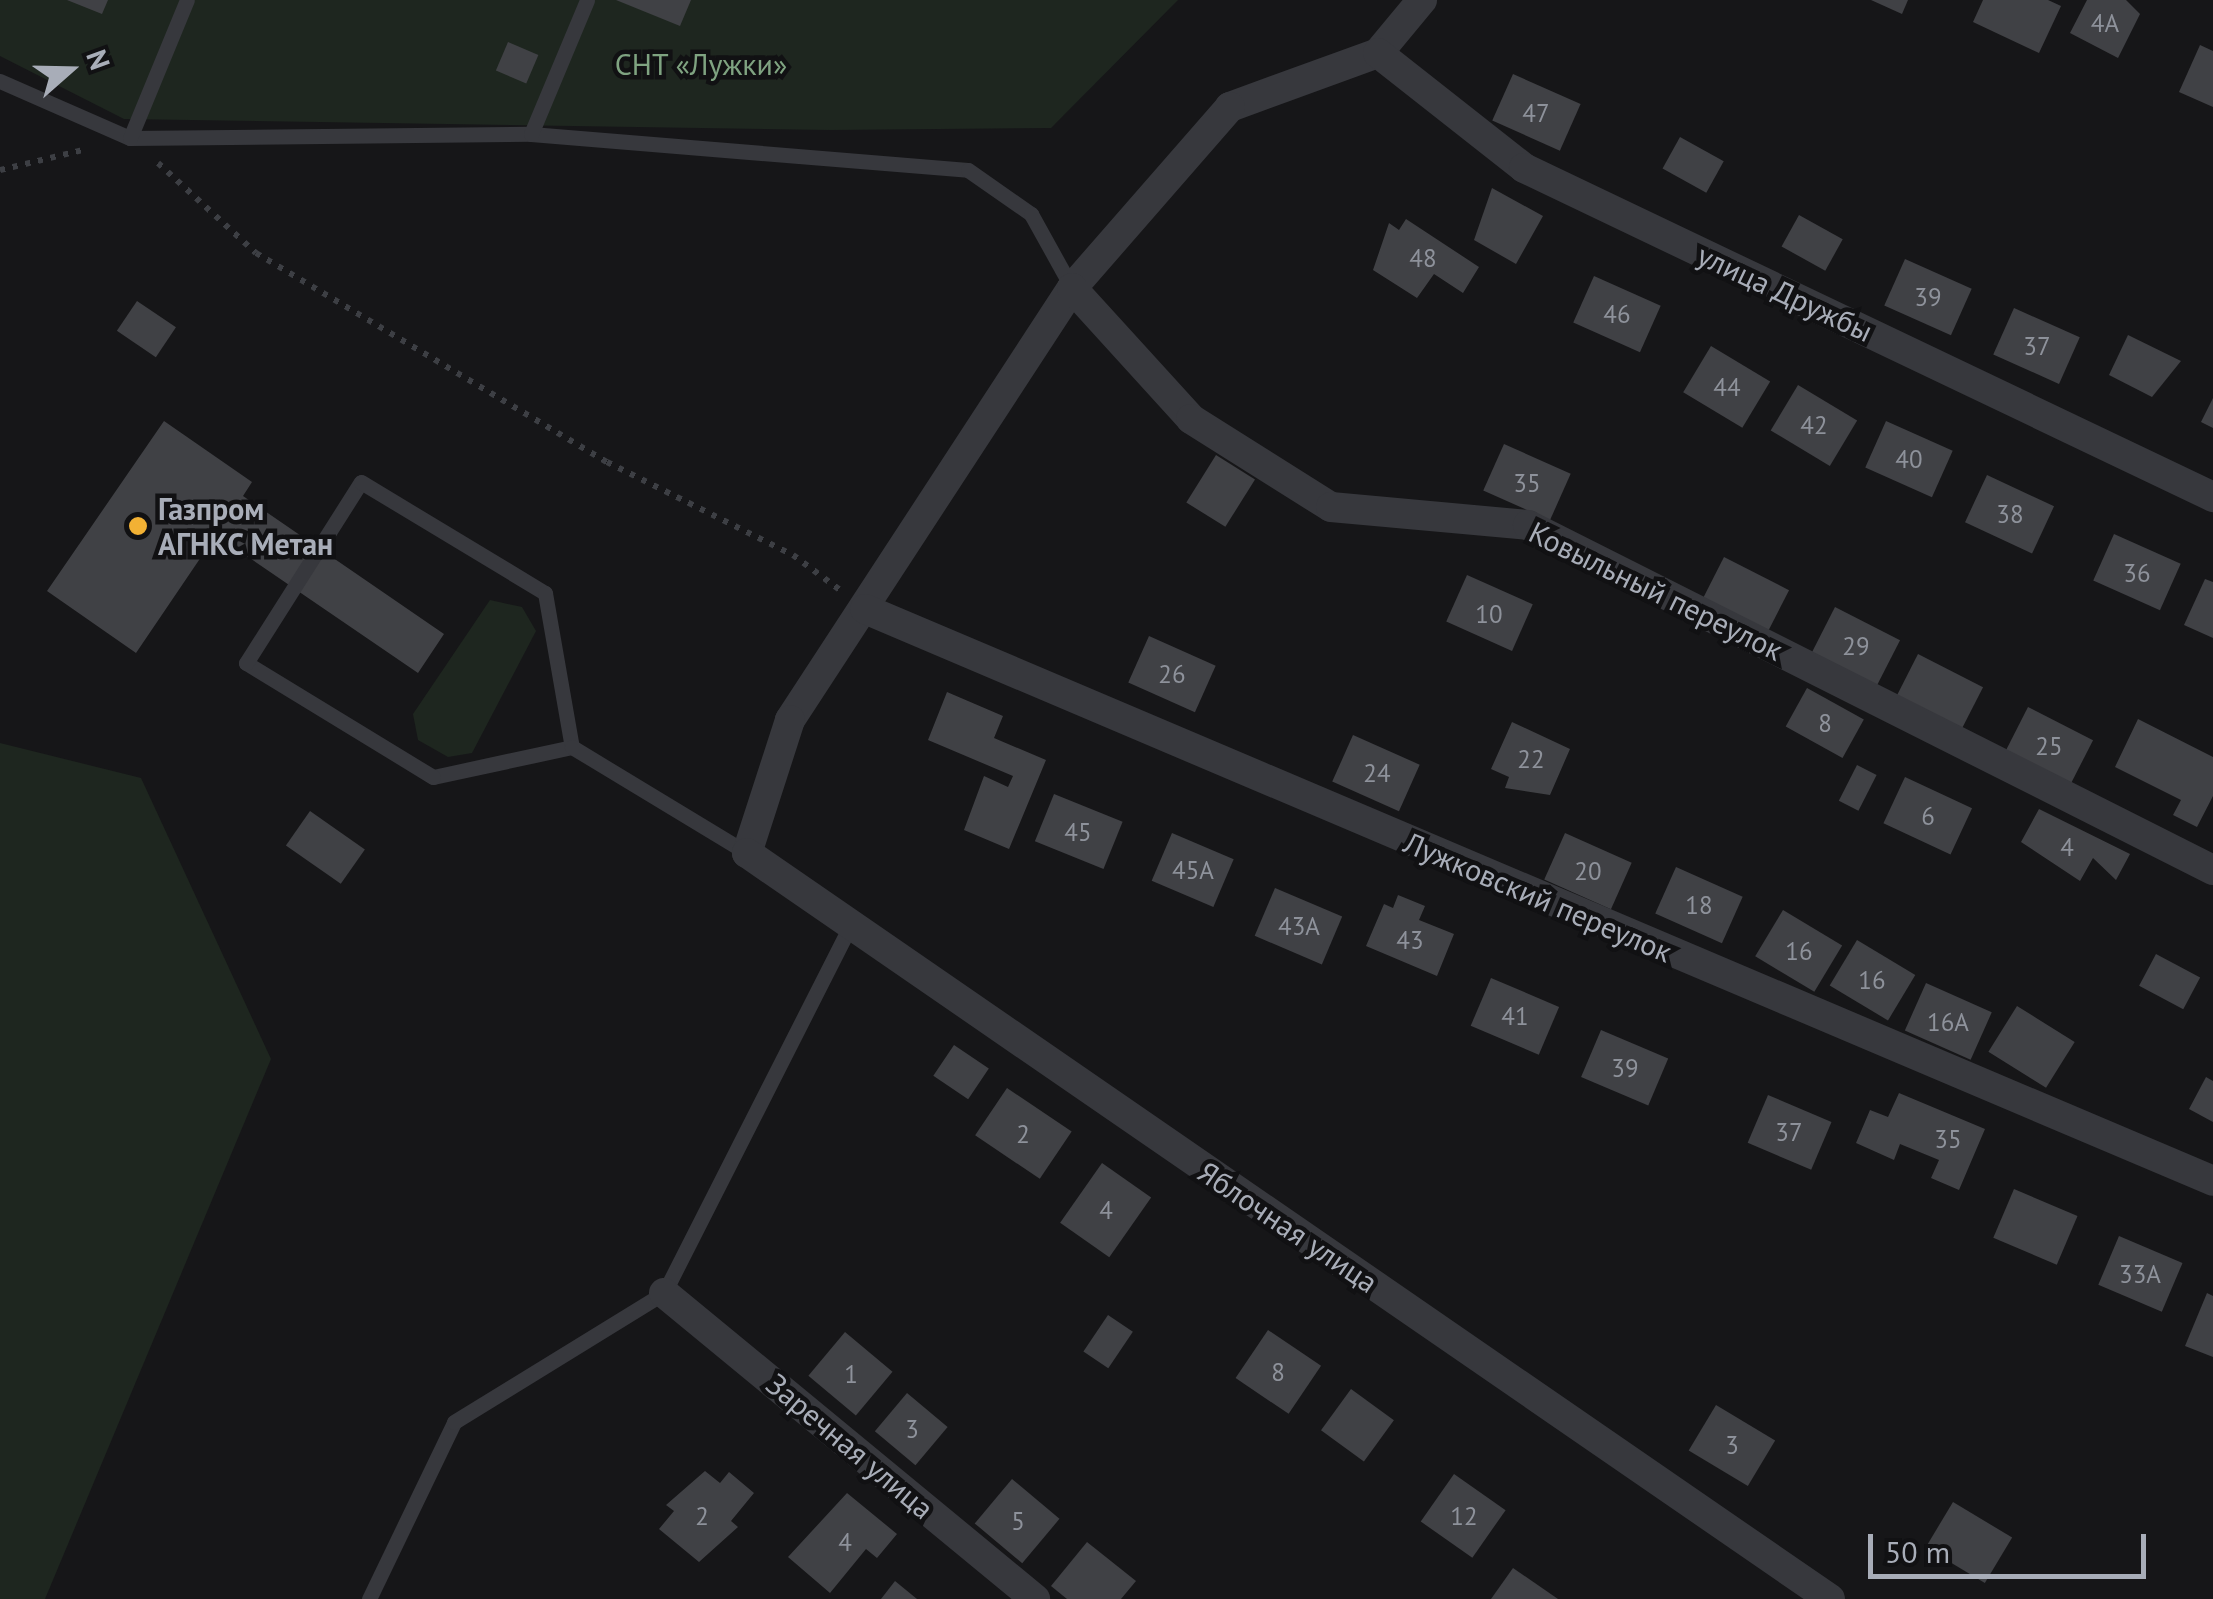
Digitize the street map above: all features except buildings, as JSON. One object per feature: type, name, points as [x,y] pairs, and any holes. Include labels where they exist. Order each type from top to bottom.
[{"type":"street","points":[[747,853],[790,720],[1072,288],[1230,107],[1378,53],[1422,0]]},
{"type":"street","name":"улица Дружбы","points":[[1378,53],[1524,168],[2213,497]]},
{"type":"street","name":"Ковыльный переулок","points":[[1072,288],[1192,419],[1331,507],[1528,525],[2213,870]]},
{"type":"street","name":"Лужковский переулок","points":[[865,609],[2213,1181]]},
{"type":"street","name":"Яблочная улица","points":[[747,853],[1830,1599]]},
{"type":"street","name":"Заречная улица","points":[[664,1293],[1035,1599]]},
{"type":"lane","points":[[130,138],[186,0]]},
{"type":"lane","points":[[531,134],[587,0]]},
{"type":"lane","points":[[0,82],[130,138],[531,134],[968,170],[1030,214],[1072,288]]},
{"type":"lane","points":[[572,746],[545,594],[361,482],[246,663],[433,777],[572,746],[747,853]]},
{"type":"lane","points":[[368,1599],[454,1422],[664,1293],[850,926]]},
{"type":"path","points":[[0,170],[130,138],[256,253],[607,462],[793,555],[865,609]]},
{"type":"green space","name":"СНТ «Лужки»","points":[[0,0],[1178,0],[1051,128],[831,130],[124,119],[0,56]]},
{"type":"green space","points":[[490,600],[522,607],[536,631],[472,753],[448,757],[418,740],[413,714]]},
{"type":"green space","points":[[0,743],[141,778],[271,1059],[45,1599],[0,1599]]},
{"type":"place","name":"Газпром АГНКС Метан","points":[[138,526]]}]
